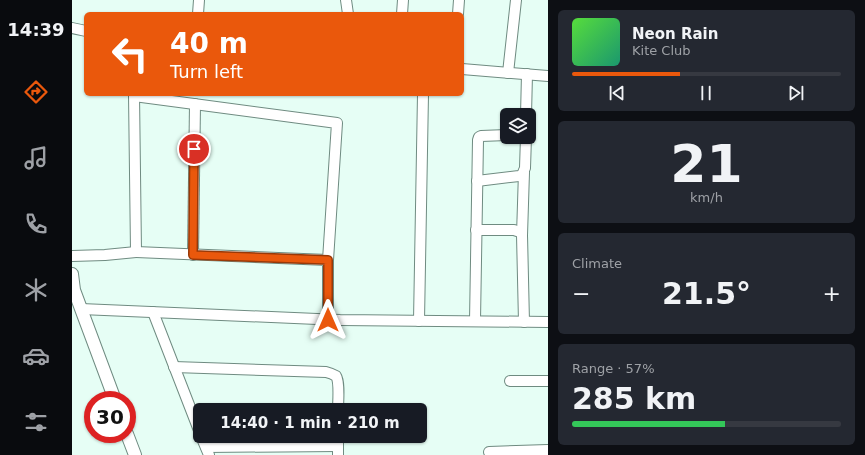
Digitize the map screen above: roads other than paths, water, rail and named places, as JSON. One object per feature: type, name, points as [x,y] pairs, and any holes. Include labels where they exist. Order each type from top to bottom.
[{"type":"street","points":[[198,12],[199,0]]},
{"type":"street","points":[[346,0],[348,12]]},
{"type":"street","points":[[402,12],[403,0]]},
{"type":"street","points":[[458,12],[459,0]]},
{"type":"street","points":[[508,73],[516,0]]},
{"type":"street","points":[[72,28],[84,31]]},
{"type":"street","points":[[464,69],[548,76]]},
{"type":"street","points":[[526,108],[527,74]]},
{"type":"street","points":[[134,96],[136,252]]},
{"type":"street","points":[[141,96],[337,123],[328,260],[328,320]]},
{"type":"street","points":[[419,321],[423,96]]},
{"type":"street","points":[[193,255],[195,104]]},
{"type":"street","points":[[475,321],[478,140],[479,137],[482,136],[500,135]]},
{"type":"street","points":[[524,322],[522,235],[526,144]]},
{"type":"street","points":[[477,181],[519,176],[524,172]]},
{"type":"street","points":[[476,230],[514,230],[520,232],[522,235]]},
{"type":"street","points":[[72,256],[104,256],[136,252],[328,260]]},
{"type":"street","points":[[72,274],[77,304],[111,391]]},
{"type":"street","points":[[77,304],[153,312],[328,320],[548,322]]},
{"type":"street","points":[[153,312],[193,415]]},
{"type":"street","points":[[174,367],[326,372],[335,376],[338,380],[338,403]]},
{"type":"street","points":[[510,381],[548,381]]},
{"type":"street","points":[[130,443],[135,455]]},
{"type":"street","points":[[207,451],[338,446]]},
{"type":"street","points":[[489,452],[548,450]]}]
